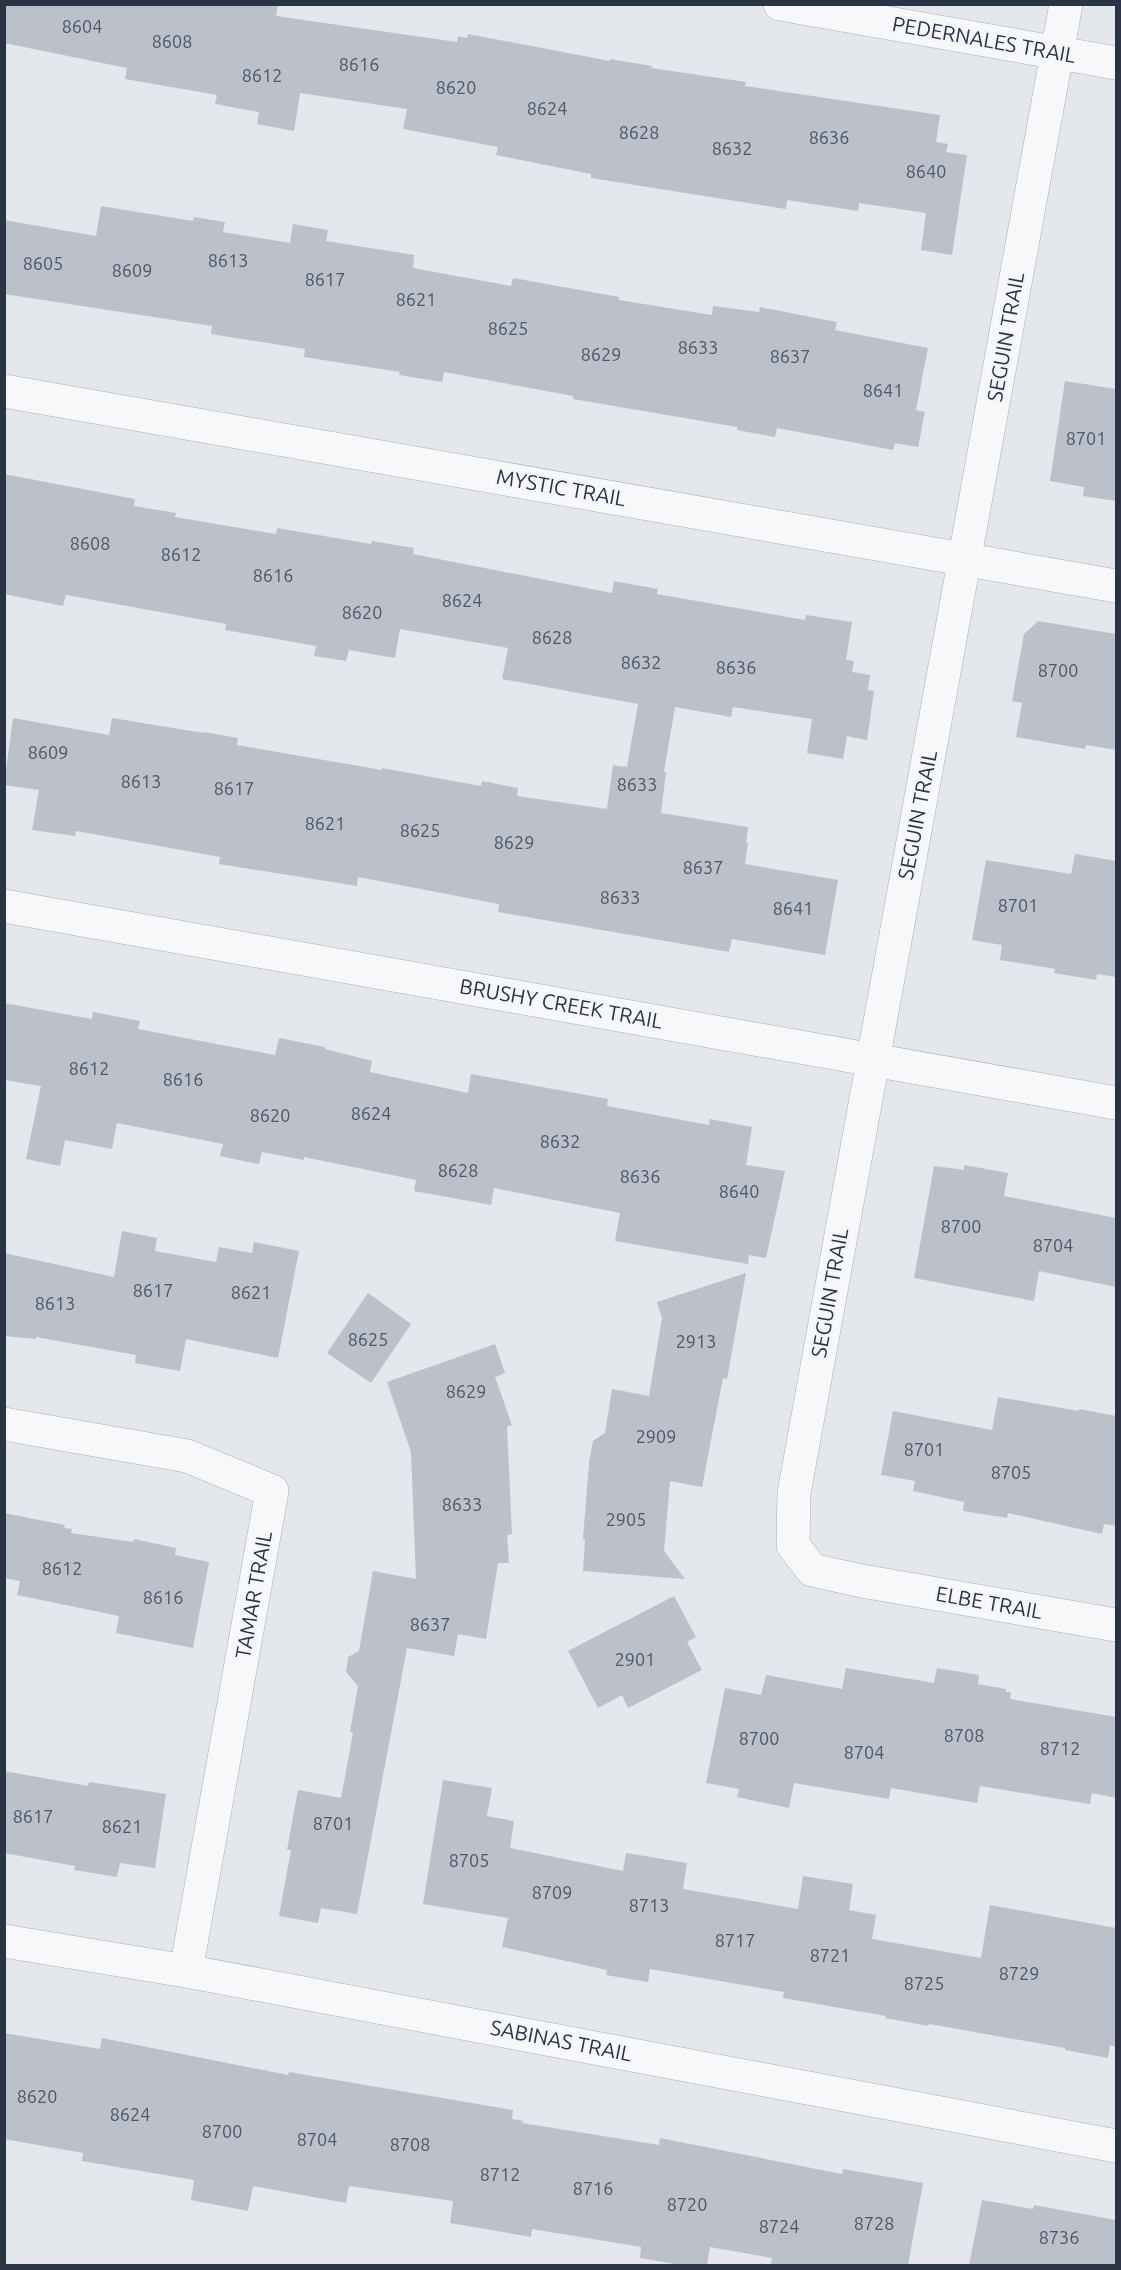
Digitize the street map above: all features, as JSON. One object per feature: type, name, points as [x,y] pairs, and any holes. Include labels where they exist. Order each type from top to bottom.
[{"type":"street","name":"PEDERNALES TRAIL","points":[[780,4],[1116,63]]},
{"type":"street","name":"SEGUIN TRAIL","points":[[862,1581],[812,1570],[793,1545],[794,1493],[1066,4]]},
{"type":"street","name":"MYSTIC TRAIL","points":[[4,391],[1116,586]]},
{"type":"street","name":"BRUSHY CREEK TRAIL","points":[[4,906],[1116,1103]]},
{"type":"street","name":"TAMAR TRAIL","points":[[4,1424],[187,1456],[272,1491],[186,1971]]},
{"type":"street","name":"ELBE TRAIL","points":[[862,1581],[1116,1625]]},
{"type":"street","name":"SABINAS TRAIL","points":[[4,1941],[186,1971],[1116,2146]]},
{"type":"building","points":[[4,4],[278,4],[276,16],[457,42],[458,36],[467,38],[468,34],[610,61],[610,59],[652,66],[651,68],[746,82],[745,86],[940,115],[936,142],[948,144],[946,152],[967,155],[952,255],[921,250],[926,213],[859,203],[858,211],[787,200],[786,209],[591,178],[591,174],[496,155],[498,147],[403,129],[407,109],[300,93],[294,131],[257,124],[259,112],[215,104],[217,95],[125,79],[127,68],[4,43]]},
{"type":"building","points":[[101,206],[193,221],[194,217],[225,222],[223,232],[290,243],[293,224],[328,230],[326,241],[414,255],[413,268],[511,286],[513,278],[619,297],[619,300],[712,315],[713,306],[759,312],[760,307],[837,322],[835,330],[928,348],[916,410],[925,412],[918,447],[895,443],[893,450],[777,428],[775,437],[737,430],[737,427],[573,399],[573,396],[444,372],[442,382],[399,375],[400,372],[304,357],[305,349],[211,334],[212,326],[4,294],[4,220],[96,236]]},
{"type":"building","points":[[1065,381],[1116,389],[1116,501],[1083,496],[1084,487],[1050,481]]},
{"type":"building","points":[[4,474],[135,499],[134,506],[176,513],[175,517],[276,534],[277,528],[371,544],[372,541],[414,548],[413,554],[612,593],[614,581],[658,589],[657,594],[805,620],[806,615],[852,622],[846,660],[854,661],[852,672],[870,675],[868,690],[874,691],[867,740],[847,736],[843,759],[807,753],[812,719],[733,707],[731,717],[675,707],[664,772],[666,772],[661,813],[748,827],[745,864],[838,880],[825,955],[732,939],[729,952],[498,912],[499,904],[358,877],[357,886],[219,864],[220,857],[76,831],[75,836],[32,830],[39,790],[4,785],[13,718],[109,735],[112,718],[204,732],[238,738],[237,745],[481,786],[482,781],[518,788],[517,796],[607,809],[613,765],[627,767],[638,704],[502,679],[508,648],[400,629],[395,658],[349,650],[346,661],[314,656],[316,646],[225,630],[226,624],[66,595],[63,606],[4,594]]},
{"type":"building","points":[[1038,621],[1116,634],[1116,750],[1086,745],[1085,749],[1016,737],[1022,703],[1012,701],[1024,634]]},
{"type":"building","points":[[1075,854],[1116,861],[1116,977],[1097,974],[1096,980],[1054,973],[1055,969],[1000,960],[1002,945],[972,940],[986,860],[1071,874]]},
{"type":"building","points":[[4,1003],[92,1019],[93,1012],[140,1021],[138,1029],[275,1055],[279,1038],[325,1047],[325,1049],[372,1061],[370,1072],[468,1093],[471,1074],[608,1099],[607,1106],[709,1125],[710,1119],[752,1127],[746,1165],[785,1171],[766,1258],[749,1255],[748,1264],[615,1241],[620,1213],[494,1188],[491,1205],[414,1191],[416,1180],[304,1157],[304,1160],[262,1152],[259,1164],[220,1156],[223,1144],[117,1123],[112,1149],[65,1140],[60,1166],[26,1159],[41,1086],[4,1080]]},
{"type":"building","points":[[964,1165],[1008,1173],[1004,1196],[1116,1218],[1116,1287],[1039,1271],[1034,1301],[914,1278],[934,1166],[964,1170]]},
{"type":"building","points":[[122,1231],[157,1238],[155,1251],[216,1262],[219,1247],[252,1253],[254,1242],[299,1251],[278,1358],[186,1339],[180,1371],[135,1363],[136,1355],[36,1337],[36,1339],[4,1336],[4,1253],[114,1277]]},
{"type":"building","points":[[746,1273],[727,1379],[723,1378],[702,1487],[670,1481],[664,1551],[685,1579],[583,1571],[585,1539],[583,1539],[593,1441],[605,1433],[612,1389],[649,1396],[662,1318],[657,1302]]},
{"type":"building","points":[[368,1293],[411,1324],[371,1383],[327,1353]]},
{"type":"building","points":[[495,1344],[505,1373],[495,1377],[512,1425],[507,1427],[512,1534],[507,1535],[509,1563],[498,1563],[486,1639],[458,1634],[454,1656],[407,1648],[357,1914],[321,1908],[318,1923],[279,1916],[291,1850],[287,1850],[298,1790],[341,1798],[353,1733],[350,1732],[358,1686],[346,1672],[348,1657],[359,1651],[373,1571],[416,1579],[411,1452],[387,1382]]},
{"type":"building","points":[[998,1397],[1116,1416],[1116,1526],[1104,1524],[1102,1534],[1008,1513],[1007,1518],[963,1511],[964,1502],[913,1491],[915,1481],[881,1475],[893,1411],[992,1430]]},
{"type":"building","points":[[4,1513],[65,1525],[64,1528],[72,1529],[71,1533],[133,1542],[134,1539],[176,1548],[175,1555],[209,1562],[193,1648],[116,1633],[119,1616],[17,1595],[20,1581],[4,1578]]},
{"type":"building","points":[[674,1596],[696,1637],[687,1642],[702,1670],[628,1708],[622,1695],[598,1708],[568,1651]]},
{"type":"building","points":[[846,1668],[934,1683],[937,1668],[979,1675],[978,1684],[1006,1689],[1006,1692],[1011,1692],[1010,1699],[1116,1717],[1116,1798],[1092,1793],[1090,1804],[980,1786],[977,1803],[891,1788],[889,1799],[794,1783],[789,1808],[737,1797],[739,1789],[706,1783],[725,1688],[761,1695],[766,1675],[842,1689]]},
{"type":"building","points":[[4,1771],[88,1786],[89,1782],[166,1794],[155,1868],[120,1863],[117,1877],[74,1870],[75,1866],[4,1853]]},
{"type":"building","points":[[443,1780],[492,1788],[487,1816],[514,1821],[510,1848],[623,1871],[626,1853],[687,1863],[683,1889],[798,1909],[803,1876],[853,1884],[849,1910],[876,1915],[872,1939],[981,1958],[990,1905],[1116,1928],[1116,2047],[1110,2045],[1108,2058],[1065,2050],[1065,2048],[885,2018],[886,2016],[783,1998],[784,1992],[650,1969],[648,1982],[606,1975],[607,1970],[502,1947],[508,1918],[423,1904]]},
{"type":"building","points":[[4,2033],[100,2049],[102,2038],[288,2075],[289,2072],[513,2110],[512,2119],[523,2121],[522,2123],[659,2145],[660,2138],[842,2174],[843,2169],[923,2183],[908,2265],[771,2265],[772,2258],[710,2247],[707,2265],[680,2265],[640,2258],[641,2247],[532,2229],[531,2237],[450,2223],[453,2201],[349,2186],[346,2203],[253,2186],[248,2211],[191,2200],[194,2180],[82,2161],[83,2153],[4,2139]]},
{"type":"building","points":[[982,2200],[1033,2209],[1034,2205],[1116,2220],[1116,2265],[969,2265]]}]
